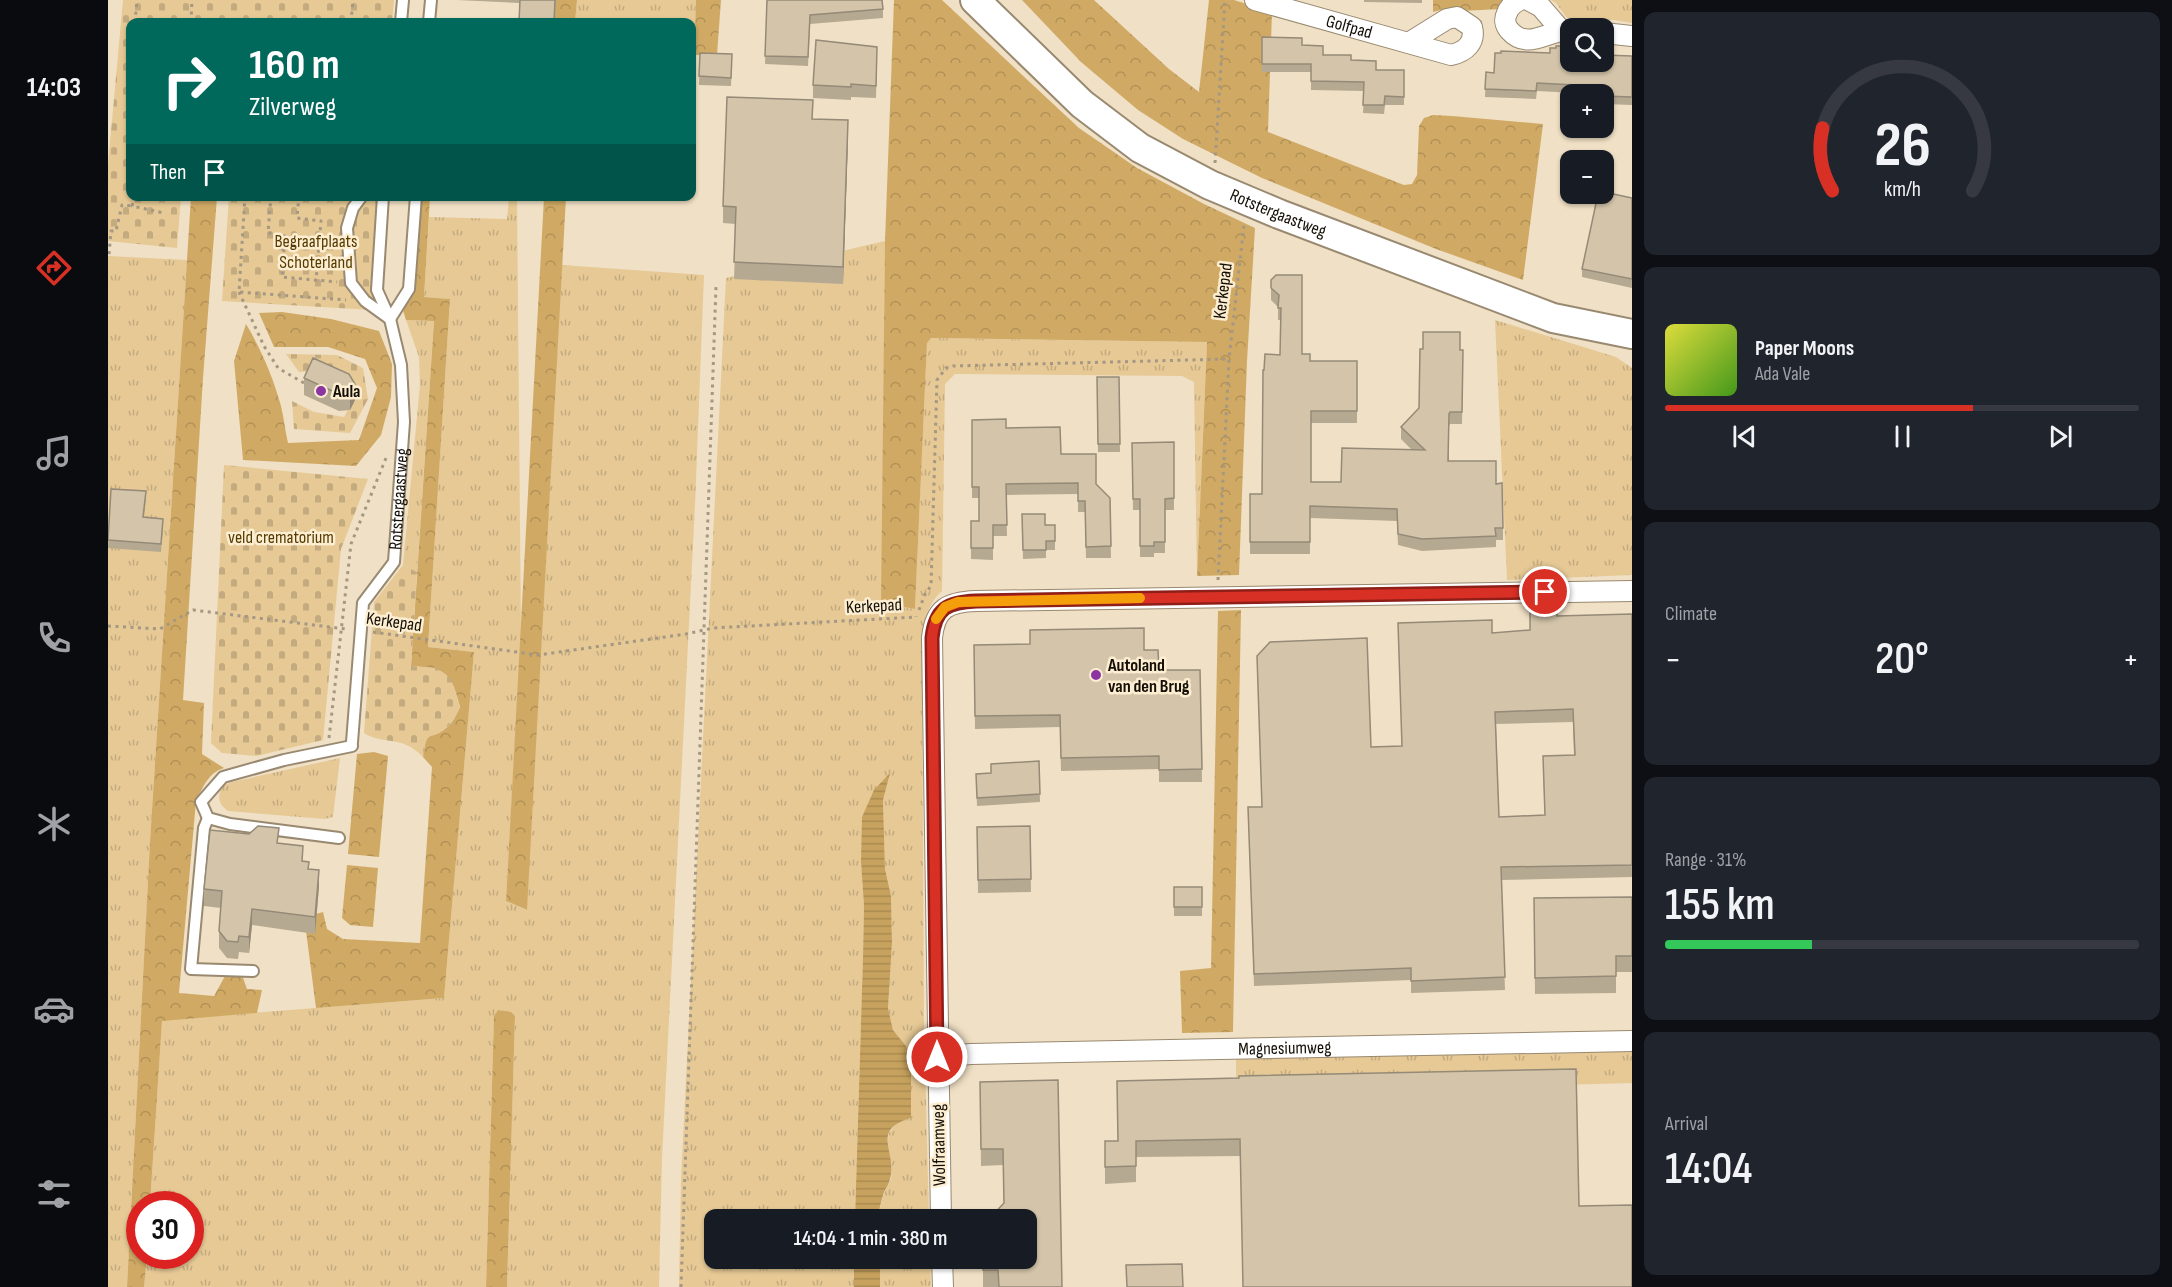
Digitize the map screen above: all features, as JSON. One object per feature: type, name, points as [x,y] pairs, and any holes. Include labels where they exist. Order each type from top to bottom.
[{"type":"street","name":"Rotstergaastweg","points":[[975,0],[1082,104],[1140,148],[1210,184],[1279,214],[1553,318],[1632,334]]},
{"type":"street","name":"Golfpad","points":[[1255,0],[1410,42]]},
{"type":"street","points":[[1520,0],[1507,11],[1505,19],[1506,26],[1514,36],[1527,41],[1560,32]]},
{"type":"street","points":[[1528,0],[1542,7],[1560,25]]},
{"type":"street","points":[[1614,34],[1632,36]]},
{"type":"street","points":[[1217,597],[1632,591]]},
{"type":"street","name":"Wolfraamweg","points":[[941,1209],[932,638],[936,619],[945,607],[958,602],[1217,597]]},
{"type":"street","name":"Magnesiumweg","points":[[937,1057],[983,1054],[1632,1041]]},
{"type":"street","points":[[942,1269],[943,1287]]},
{"type":"lane","points":[[401,18],[403,0]]},
{"type":"lane","points":[[429,18],[431,0]]},
{"type":"lane","points":[[358,201],[353,207],[347,228],[351,283],[365,301],[390,319],[409,289],[416,201]]},
{"type":"lane","name":"Rotstergaastweg","points":[[328,751],[352,744],[363,603],[394,562],[404,422],[401,365],[390,319],[377,290],[383,201]]},
{"type":"lane","points":[[253,971],[191,969],[204,828],[208,818],[201,802],[223,777],[284,760],[328,751]]},
{"type":"lane","points":[[208,818],[230,824],[339,838]]},
{"type":"path","points":[[135,18],[137,0]]},
{"type":"path","points":[[191,18],[192,0]]},
{"type":"path","points":[[351,18],[353,0]]},
{"type":"path","points":[[1216,137],[1225,0]]},
{"type":"path","points":[[132,207],[134,201]]},
{"type":"path","points":[[245,201],[239,292],[264,345],[278,368],[304,383]]},
{"type":"path","points":[[271,201],[268,233],[285,236],[282,277],[351,283]]},
{"type":"path","points":[[299,201],[297,218],[321,221],[316,281]]},
{"type":"path","points":[[109,254],[111,231],[117,231],[122,205],[164,213]]},
{"type":"path","name":"Kerkepad","points":[[108,626],[160,629],[193,610],[538,655],[713,628],[916,618],[925,594],[931,586],[937,380],[946,368],[1229,359],[1244,218]]},
{"type":"path","points":[[681,1287],[716,286]]},
{"type":"path","points":[[239,292],[365,301]]},
{"type":"path","points":[[1217,597],[1229,359]]},
{"type":"path","points":[[328,751],[351,544],[386,457]]},
{"type":"green space","points":[[123,0],[394,0],[392,18],[126,18],[126,201],[181,201],[177,248],[108,241],[108,164]]},
{"type":"green space","points":[[555,0],[577,0],[575,18],[554,18]]},
{"type":"green space","points":[[577,0],[696,0],[695,18],[575,18]]},
{"type":"green space","points":[[696,0],[721,0],[717,55],[696,55]]},
{"type":"green space","points":[[894,0],[942,0],[1079,128],[1137,168],[1255,228],[1247,361],[1239,575],[1197,576],[1207,342],[931,338],[927,343],[915,609],[881,603],[885,241]]},
{"type":"green space","points":[[1022,0],[1094,0],[1169,69],[1199,92],[1209,0],[1234,0],[1272,12],[1268,132],[1404,185],[1412,184],[1417,175],[1419,126],[1424,118],[1433,115],[1543,124],[1523,280],[1436,249],[1262,178],[1183,139],[1138,110],[1081,62]]},
{"type":"green space","points":[[1433,0],[1509,0],[1502,9],[1461,11],[1450,8],[1433,12]]},
{"type":"green space","points":[[1551,0],[1632,0],[1632,23],[1614,20],[1614,18],[1567,18]]},
{"type":"green space","points":[[191,201],[217,201],[183,700],[204,703],[202,754],[224,768],[210,777],[196,801],[179,993],[214,996],[230,971],[242,975],[247,989],[262,990],[257,1013],[162,1021],[151,1191],[132,1191],[150,842]]},
{"type":"green space","name":"Begraafplaats Schoterland","points":[[229,201],[380,201],[372,310],[222,301]]},
{"type":"green space","points":[[410,201],[430,201],[424,297],[450,299],[428,647],[474,652],[444,998],[316,1008],[306,931],[316,914],[323,912],[327,929],[343,939],[420,943],[432,767],[423,757],[424,747],[430,736],[441,732],[451,724],[460,707],[450,679],[445,674],[432,668],[411,666],[434,321],[406,320],[403,310]]},
{"type":"green space","points":[[509,201],[517,201],[521,637],[506,901],[526,910],[562,265],[704,275],[695,505],[662,1158],[659,1287],[507,1287],[515,1016],[499,1010],[494,1016],[486,1287],[144,1287],[146,1269],[204,1269],[204,1191],[151,1191],[162,1020],[444,998],[474,652],[428,647],[450,299],[424,297],[429,217],[507,219]]},
{"type":"green space","points":[[544,201],[566,201],[527,910],[506,901]]},
{"type":"green space","points":[[885,241],[882,603],[915,609],[927,343],[930,338],[1207,342],[1197,576],[1194,382],[1182,376],[955,374],[945,384],[942,591],[928,611],[922,650],[924,1026],[929,1209],[880,1209],[891,1179],[892,1167],[887,1148],[889,1133],[897,1122],[911,1118],[906,1046],[893,1030],[888,1008],[892,943],[891,896],[885,869],[883,799],[889,775],[861,862],[864,906],[855,1209],[704,1209],[704,1269],[854,1269],[854,1287],[679,1287],[681,1180],[726,278]]},
{"type":"green space","points":[[108,256],[187,260],[150,842],[132,1191],[126,1191],[127,1287],[108,1287]]},
{"type":"green space","points":[[282,312],[331,319],[379,331],[392,364],[391,397],[381,435],[356,466],[243,460],[234,361],[246,324],[262,353],[274,384],[288,443],[359,440],[377,388],[365,359],[328,347],[274,347],[259,313]]},
{"type":"green space","points":[[406,320],[434,321],[417,572],[403,565],[420,385],[419,357]]},
{"type":"green space","points":[[1495,320],[1616,357],[1632,368],[1632,575],[1507,580]]},
{"type":"green space","points":[[286,354],[337,355],[363,368],[368,399],[350,433],[294,429],[292,401],[314,412],[344,417],[357,393],[352,385],[340,375],[325,372],[299,372]]},
{"type":"green space","name":"veld crematorium","points":[[224,465],[368,479],[341,549],[323,740],[256,756],[222,753],[211,743]]},
{"type":"green space","points":[[403,565],[417,572],[411,666],[437,668],[451,679],[460,707],[448,726],[428,738],[423,757],[407,745],[364,733],[374,602]]},
{"type":"green space","points":[[1241,610],[1233,1032],[1182,1033],[1180,971],[1211,968],[1218,611]]},
{"type":"green space","points":[[374,752],[388,756],[379,857],[348,854],[357,754]]},
{"type":"green space","points":[[340,758],[333,817],[325,819],[228,811],[220,802],[222,786],[232,782]]},
{"type":"green space","points":[[347,865],[378,868],[373,927],[350,925],[342,918]]},
{"type":"green space","points":[[498,1010],[511,1012],[515,1016],[507,1287],[486,1287],[494,1016]]},
{"type":"green space","points":[[1632,1051],[1632,1083],[1236,1094],[1236,1057]]},
{"type":"green space","points":[[128,1269],[146,1269],[144,1287],[127,1287]]},
{"type":"green space","points":[[880,1269],[930,1269],[931,1287],[880,1287]]},
{"type":"shaded area","points":[[890,773],[883,800],[885,869],[891,896],[892,943],[888,1008],[893,1030],[906,1046],[911,1060],[911,1118],[898,1123],[891,1129],[888,1136],[891,1160],[890,1181],[880,1209],[855,1209],[864,906],[861,862],[862,817],[874,790]]},
{"type":"shaded area","points":[[854,1269],[880,1269],[880,1287],[854,1287]]},
{"type":"building","points":[[520,0],[555,0],[554,18],[519,18]]},
{"type":"building","points":[[767,0],[882,0],[883,9],[810,15],[808,57],[765,56]]},
{"type":"building","points":[[1262,37],[1302,38],[1302,45],[1323,46],[1323,55],[1351,55],[1351,60],[1376,61],[1376,70],[1404,70],[1404,97],[1385,96],[1384,105],[1363,105],[1364,82],[1311,81],[1311,64],[1262,64]]},
{"type":"building","points":[[816,40],[877,47],[876,86],[813,85]]},
{"type":"building","points":[[1560,46],[1560,72],[1614,72],[1614,55],[1632,56],[1632,97],[1614,96],[1614,84],[1537,83],[1536,91],[1485,89],[1486,72],[1494,73],[1495,53],[1501,53],[1501,51],[1550,53],[1550,48]]},
{"type":"building","points":[[700,53],[732,54],[731,78],[699,76]]},
{"type":"building","points":[[727,97],[813,100],[812,119],[848,120],[843,267],[734,262],[736,207],[723,206]]},
{"type":"building","points":[[1614,194],[1632,198],[1632,279],[1582,269],[1596,204],[1614,204]]},
{"type":"building","points":[[1276,275],[1302,275],[1302,354],[1310,354],[1310,361],[1357,361],[1357,411],[1311,411],[1311,482],[1341,482],[1342,448],[1425,450],[1401,427],[1419,408],[1420,349],[1423,349],[1423,332],[1460,332],[1460,350],[1463,350],[1462,412],[1450,412],[1449,414],[1448,461],[1496,461],[1496,484],[1502,483],[1503,528],[1495,528],[1496,536],[1422,539],[1398,534],[1397,509],[1310,506],[1310,542],[1250,542],[1250,494],[1262,494],[1265,354],[1280,355],[1281,308],[1278,308],[1279,295],[1271,288],[1271,280]]},
{"type":"building","points":[[313,358],[349,374],[355,384],[350,394],[339,394],[304,378]]},
{"type":"building","points":[[1097,377],[1119,377],[1120,444],[1098,444]]},
{"type":"building","points":[[1006,419],[1006,428],[1060,427],[1061,454],[1096,454],[1096,484],[1110,498],[1111,546],[1086,547],[1085,501],[1078,501],[1078,483],[1006,484],[1007,525],[993,525],[993,548],[971,548],[971,521],[979,521],[979,487],[972,487],[972,420]]},
{"type":"building","points":[[1174,442],[1174,498],[1165,499],[1165,542],[1154,542],[1154,546],[1140,546],[1140,499],[1133,499],[1132,443]]},
{"type":"building","points":[[111,489],[146,491],[143,517],[163,519],[161,544],[108,540]]},
{"type":"building","points":[[1022,514],[1045,514],[1045,525],[1055,525],[1055,541],[1046,541],[1046,550],[1023,550]]},
{"type":"building","points":[[1557,611],[1557,616],[1632,614],[1632,865],[1501,867],[1505,977],[1411,981],[1411,968],[1254,974],[1248,807],[1262,807],[1257,656],[1270,642],[1367,638],[1371,747],[1402,746],[1398,623],[1492,620],[1492,633],[1530,630],[1530,612]],"holes":[[[1573,709],[1575,755],[1543,756],[1545,815],[1499,817],[1495,712]]]},
{"type":"building","points":[[1144,628],[1144,650],[1158,650],[1159,670],[1200,670],[1202,769],[1159,770],[1159,756],[1061,758],[1060,715],[975,716],[974,645],[1030,644],[1030,630]]},
{"type":"building","points":[[1039,761],[1040,794],[977,798],[976,774],[991,773],[991,764]]},
{"type":"building","points":[[258,826],[279,828],[277,843],[303,846],[302,861],[309,862],[308,869],[319,870],[315,917],[252,909],[249,937],[239,936],[238,942],[227,941],[219,931],[222,891],[204,889],[210,830],[249,834]]},
{"type":"building","points":[[1030,826],[1031,879],[978,880],[977,827]]},
{"type":"building","points":[[1174,887],[1202,887],[1202,907],[1174,907]]},
{"type":"building","points":[[1632,897],[1632,956],[1616,956],[1616,976],[1535,978],[1534,898]]},
{"type":"building","points":[[1576,1069],[1579,1206],[1632,1205],[1632,1287],[1243,1287],[1240,1139],[1136,1141],[1136,1166],[1105,1167],[1105,1141],[1118,1141],[1117,1081],[1239,1078],[1239,1076]]},
{"type":"building","points":[[1058,1080],[1062,1287],[999,1287],[998,1270],[983,1270],[1037,1269],[1037,1209],[998,1209],[1004,1203],[1003,1149],[981,1149],[980,1082]]},
{"type":"building","points":[[1182,1264],[1183,1287],[1127,1287],[1126,1265]]},
{"type":"slow traffic","points":[[936,619],[945,607],[958,602],[1140,598]]},
{"type":"place","name":"Aula","points":[[321,391]]},
{"type":"place","name":"Autoland van den Brug","points":[[1096,675]]},
{"type":"route","points":[[937,1057],[932,638],[936,619],[945,607],[958,602],[976,601],[1545,592]]}]
